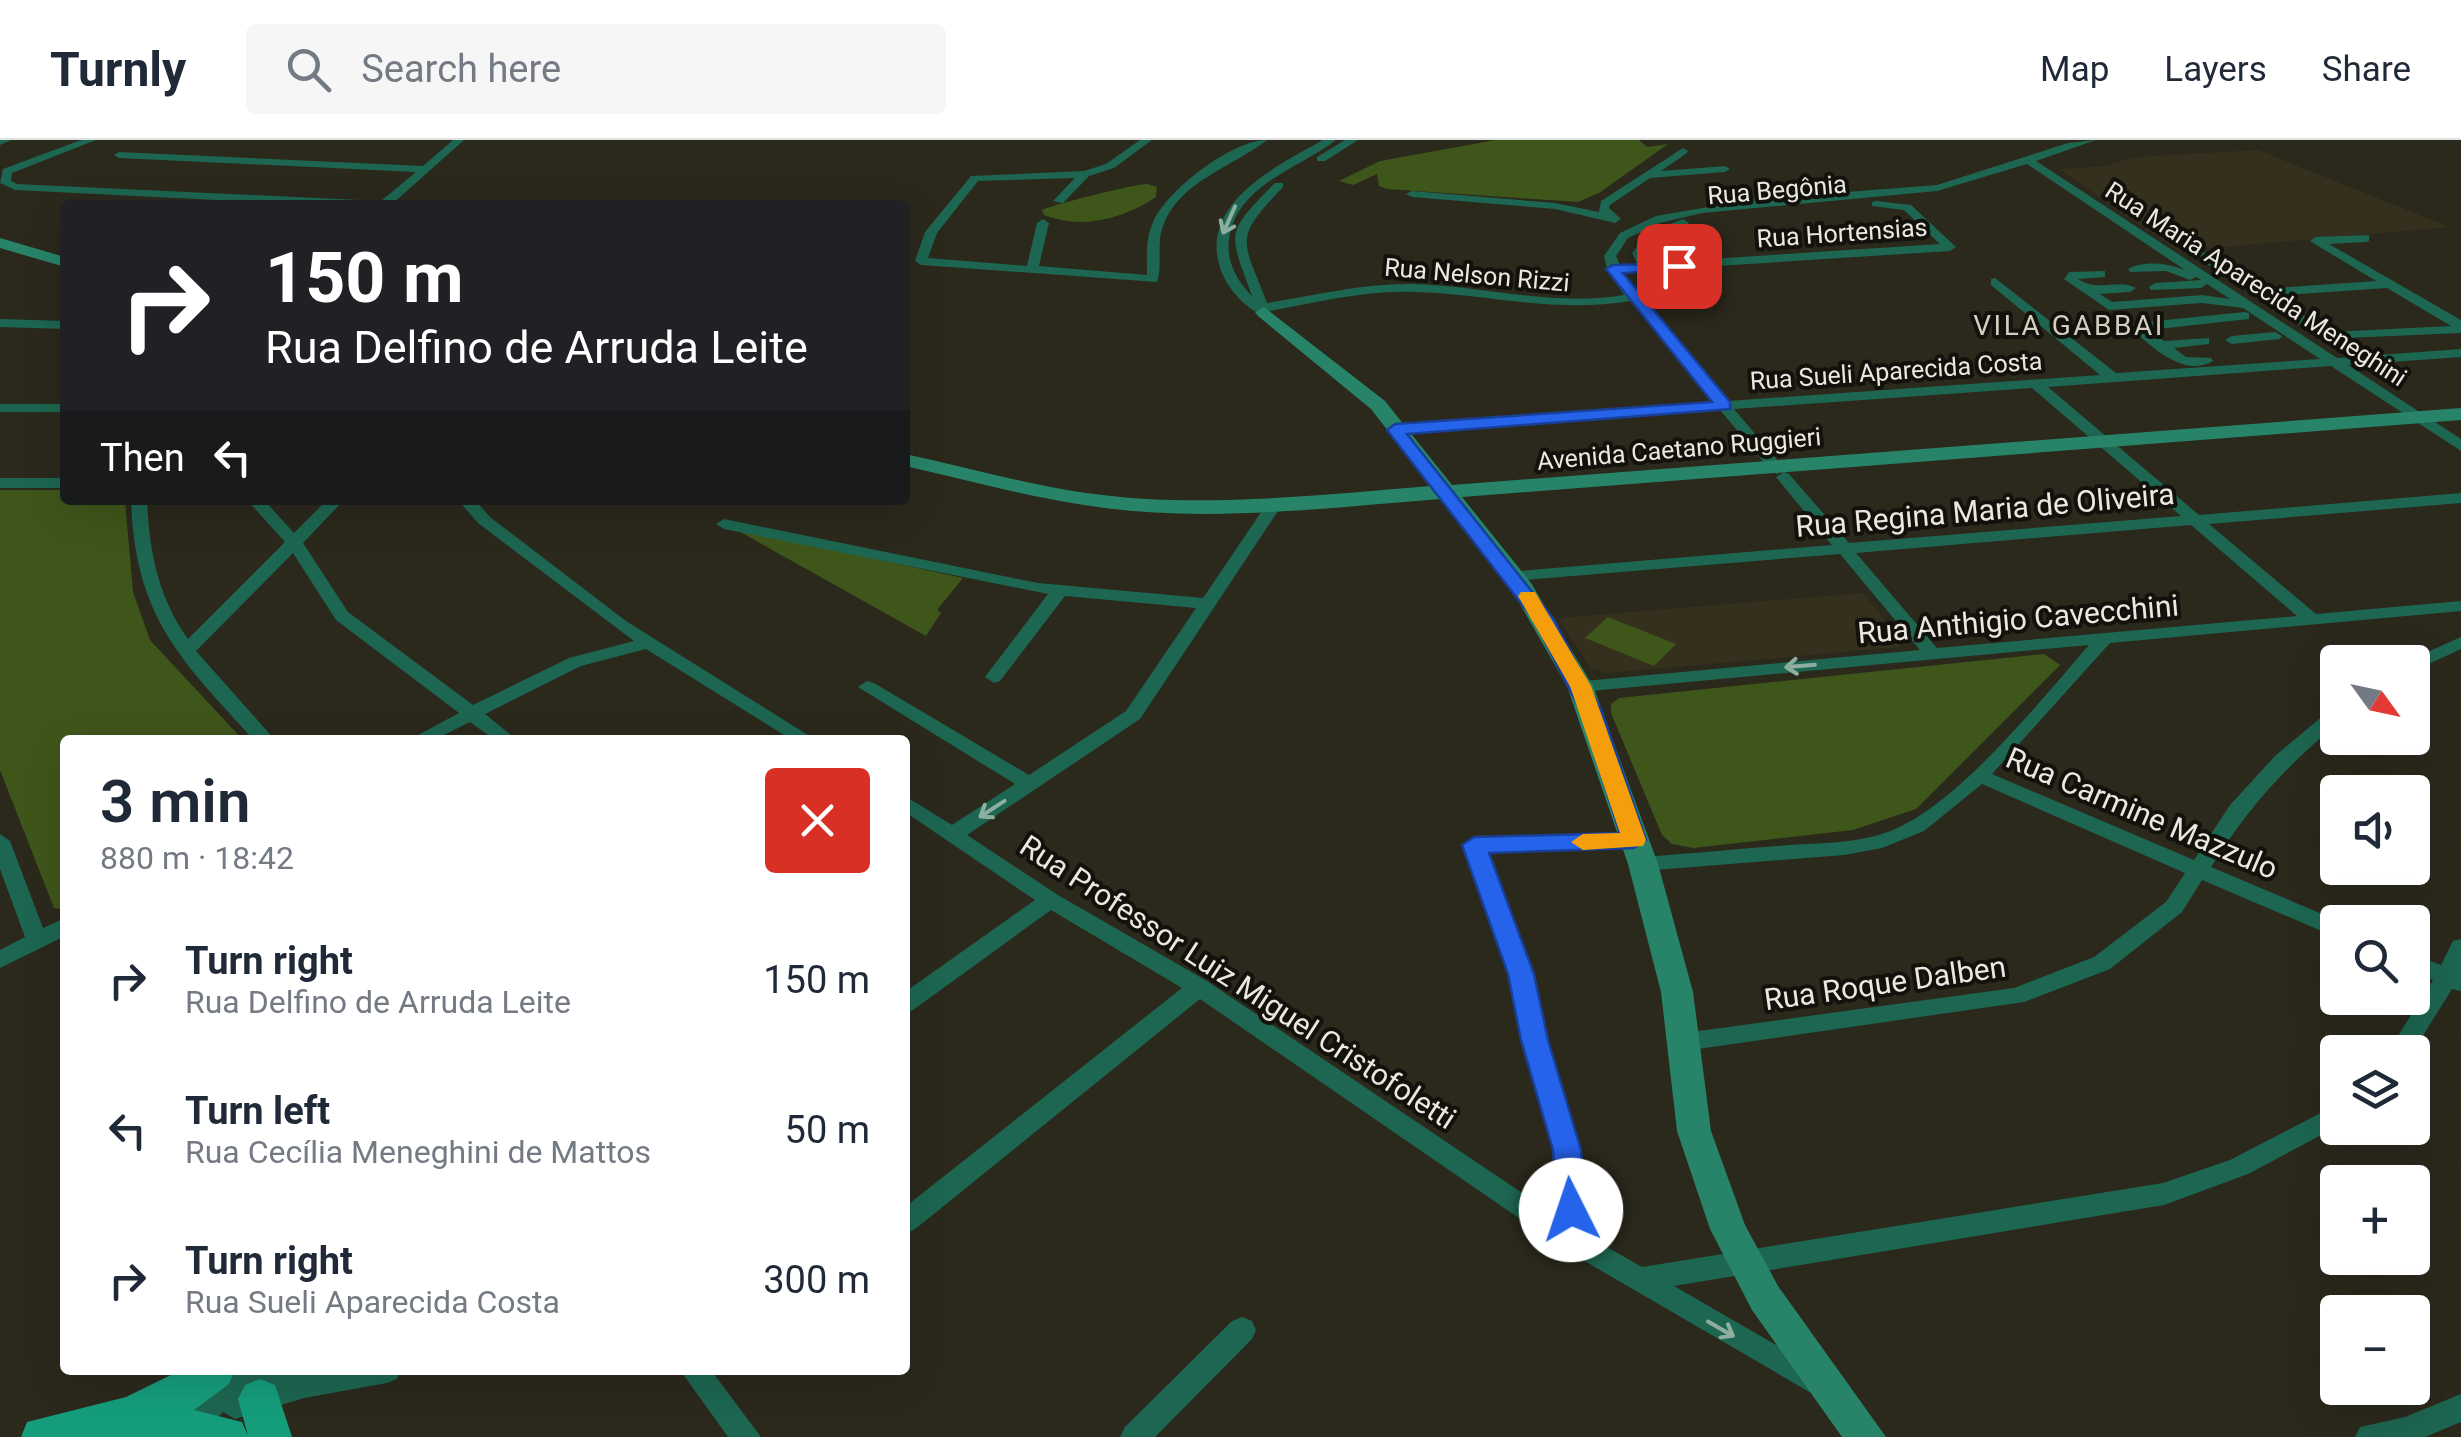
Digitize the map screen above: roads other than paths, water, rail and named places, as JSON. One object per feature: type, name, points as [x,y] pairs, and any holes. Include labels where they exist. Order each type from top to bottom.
[{"type":"main road","points":[[0,242],[60,264]]},
{"type":"main road","points":[[0,251],[60,265]]},
{"type":"main road","points":[[1262,309],[1369,396],[1544,618],[1580,686],[1639,852],[1678,992],[1694,1131],[1743,1261],[1765,1298],[1866,1437]]},
{"type":"main road","name":"Avenida Caetano Ruggieri","points":[[2424,422],[2461,414]]},
{"type":"main road","name":"Avenida Caetano Ruggieri","points":[[910,479],[1091,514],[1157,520],[2424,422],[2461,424]]},
{"type":"main road","name":"Avenida Caetano Ruggieri","points":[[910,461],[1085,499],[1269,510]]},
{"type":"main road","points":[[130,1417],[186,1392],[227,1401]]},
{"type":"main road","points":[[43,1437],[227,1401]]},
{"type":"street","points":[[91,140],[4,170],[6,182],[15,186],[246,200]]},
{"type":"street","points":[[390,200],[459,140]]},
{"type":"street","points":[[1146,140],[1110,166],[1084,174],[976,178],[931,232],[921,261],[1156,278],[1153,238],[1164,213],[1187,187],[1262,140]]},
{"type":"street","points":[[1262,309],[1233,282],[1223,260],[1226,222],[1233,207],[1262,181],[1332,140]]},
{"type":"street","points":[[1262,309],[1239,244],[1245,220],[1284,181],[1354,140]]},
{"type":"street","points":[[1412,194],[1555,206],[1636,224],[1720,207],[1937,188],[2091,140]]},
{"type":"street","points":[[1613,218],[1603,209],[1604,203],[1684,152]]},
{"type":"street","points":[[119,154],[426,169]]},
{"type":"street","name":"Rua Maria Aparecida Meneghini","points":[[2026,159],[2246,310],[2461,446]]},
{"type":"street","points":[[1644,176],[1725,169]]},
{"type":"street","points":[[1059,201],[1084,174]]},
{"type":"street","points":[[188,200],[194,196]]},
{"type":"street","name":"Rua Hortensias","points":[[1613,269],[1942,249],[1951,244],[1912,210],[1888,203]]},
{"type":"street","name":"Rua Begônia","points":[[1645,268],[1638,253],[1641,245],[1651,236],[1691,220],[1888,203]]},
{"type":"street","points":[[1032,271],[1044,224]]},
{"type":"street","points":[[1636,224],[1611,248],[1613,269],[1932,654]]},
{"type":"street","points":[[2365,238],[2316,241],[2461,327]]},
{"type":"street","points":[[2196,253],[2330,337],[2461,327]]},
{"type":"street","points":[[2134,270],[2174,268],[2246,310],[2300,354],[2258,357]]},
{"type":"street","points":[[2101,274],[2071,277],[2109,306],[2202,299],[2246,310]]},
{"type":"street","points":[[1996,282],[2113,378]]},
{"type":"street","points":[[2155,287],[2201,284]]},
{"type":"street","points":[[2259,294],[2390,284]]},
{"type":"street","name":"Rua Nelson Rizzi","points":[[1262,309],[1377,288],[1439,290],[1567,307],[1634,298]]},
{"type":"street","points":[[2086,291],[2130,288]]},
{"type":"street","points":[[2232,359],[2183,361],[2139,325],[2246,310]]},
{"type":"street","points":[[0,323],[60,325]]},
{"type":"street","points":[[2232,340],[2275,336]]},
{"type":"street","points":[[2161,345],[2204,341]]},
{"type":"street","name":"Rua Sueli Aparecida Costa","points":[[1395,430],[2461,353]]},
{"type":"street","points":[[2035,383],[2310,618]]},
{"type":"street","points":[[0,408],[60,408]]},
{"type":"street","points":[[0,483],[60,482]]},
{"type":"street","name":"Rua Regina Maria de Oliveira","points":[[1513,576],[2461,498]]},
{"type":"street","points":[[140,505],[154,604],[184,652],[261,735]]},
{"type":"street","points":[[260,505],[294,542],[342,616],[501,735]]},
{"type":"street","points":[[184,652],[331,505]]},
{"type":"street","points":[[470,505],[484,520],[620,624],[798,735]]},
{"type":"street","points":[[953,834],[1133,715],[1269,510]]},
{"type":"street","points":[[724,524],[1060,590],[1208,604]]},
{"type":"street","points":[[994,677],[1060,590]]},
{"type":"street","name":"Rua Anthigio Cavecchini","points":[[1580,686],[2461,606]]},
{"type":"street","points":[[1573,1241],[1567,1150],[1534,1040],[1521,974],[1474,845],[1639,852],[1876,844],[1916,827],[1977,774],[2103,640]]},
{"type":"street","points":[[429,735],[575,662],[651,642]]},
{"type":"street","points":[[2430,657],[2461,642]]},
{"type":"street","points":[[867,687],[1030,784]]},
{"type":"street","name":"Rua Roque Dalben","points":[[1684,1042],[2016,996],[2102,963],[2174,907],[2237,810],[2282,760],[2320,727]]},
{"type":"street","name":"Rua Carmine Mazzulo","points":[[1977,774],[2320,922]]},
{"type":"street","name":"Rua Professor Luiz Miguel Cristofoletti","points":[[910,806],[1050,900],[1198,987],[1573,1241],[1837,1394]]},
{"type":"street","points":[[0,840],[38,940]]},
{"type":"street","points":[[910,1000],[1050,900]]},
{"type":"street","points":[[0,960],[60,929]]},
{"type":"street","points":[[2412,1035],[2453,980],[2461,947]]},
{"type":"street","points":[[2430,970],[2453,980]]},
{"type":"street","points":[[910,1218],[1198,987]]},
{"type":"street","points":[[1636,1280],[2164,1194],[2239,1167],[2320,1124]]},
{"type":"street","points":[[1135,1437],[1242,1330]]},
{"type":"street","points":[[227,1401],[359,1375]]},
{"type":"street","points":[[707,1375],[746,1437]]},
{"type":"street","points":[[2370,1437],[2406,1431],[2461,1408]]},
{"type":"district","name":"VILA GABBAI","points":[[2069,325]]}]
